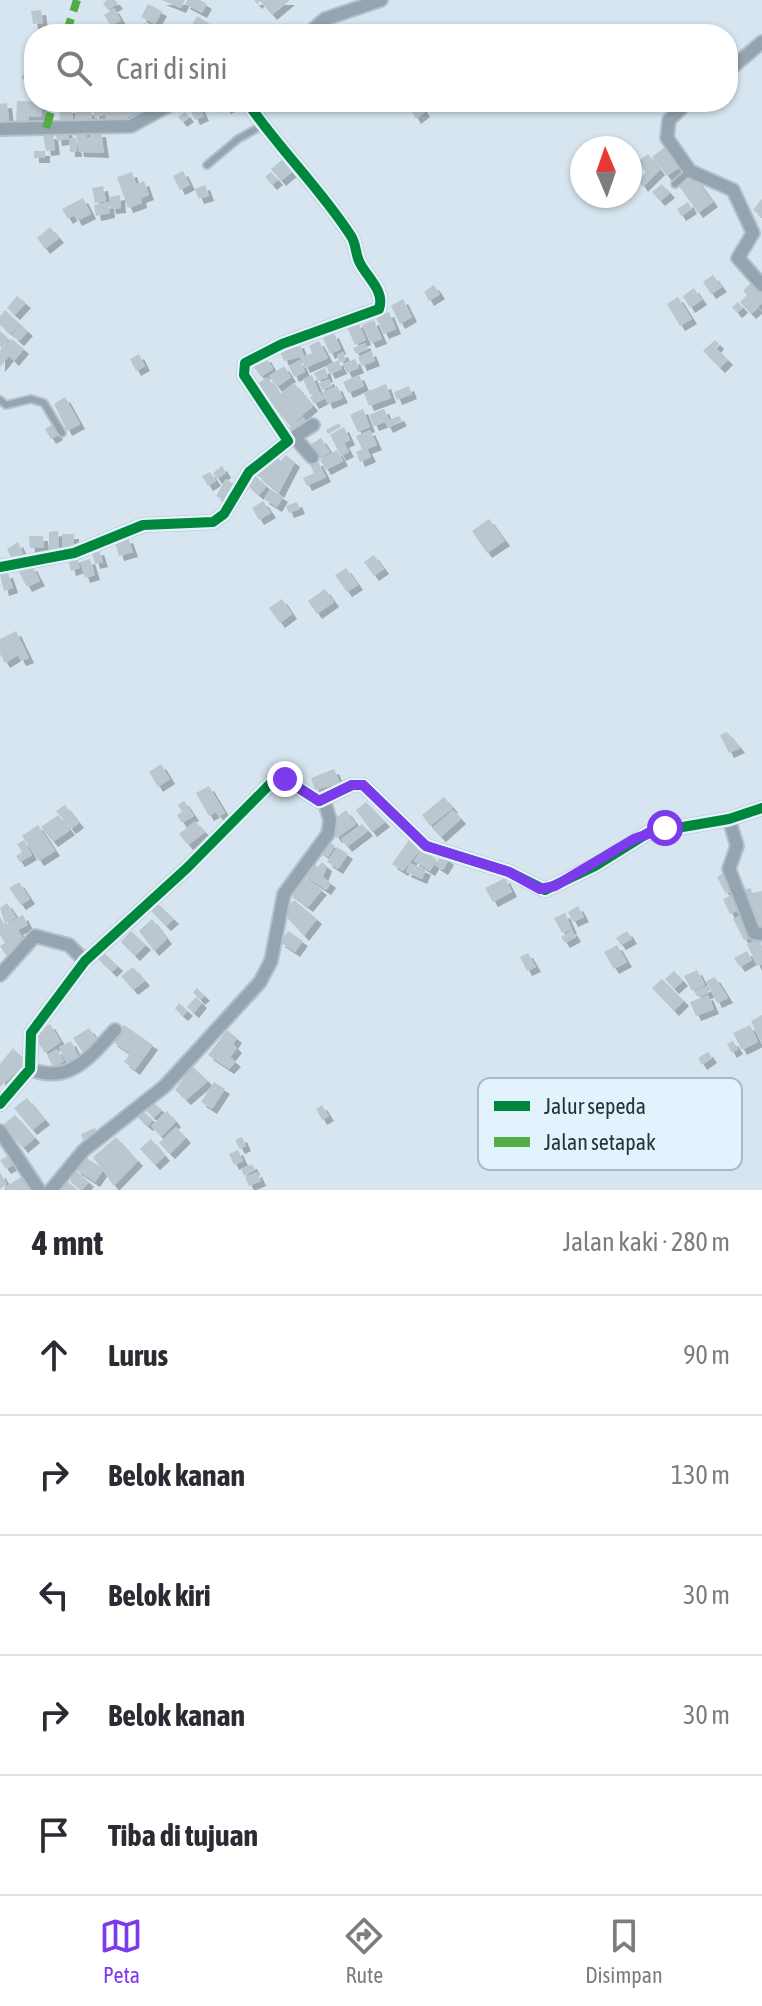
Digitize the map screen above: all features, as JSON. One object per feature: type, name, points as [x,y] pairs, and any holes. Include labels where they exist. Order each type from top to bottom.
[{"type":"street","points":[[319,24],[325,19],[381,0]]},
{"type":"street","points":[[738,62],[762,42]]},
{"type":"street","points":[[0,129],[131,126],[157,112]]},
{"type":"street","points":[[254,112],[319,189],[354,239],[359,262],[382,299],[379,309],[282,344],[245,363],[244,375],[292,440],[312,457]]},
{"type":"street","points":[[677,112],[669,120],[666,132],[690,171],[728,187],[737,195],[753,233],[738,258],[762,285]]},
{"type":"street","points":[[0,567],[74,553],[143,525],[213,522],[224,514],[249,472],[313,425]]},
{"type":"street","points":[[0,1104],[30,1069],[31,1033],[85,961],[187,868],[275,779],[285,779],[315,800],[324,800],[352,785],[363,785],[426,846],[509,872],[545,890],[595,866],[648,833],[729,819],[762,808]]},
{"type":"street","points":[[51,1190],[84,1150],[165,1086],[260,982],[271,961],[284,894],[328,834],[330,820],[324,800]]},
{"type":"street","points":[[729,819],[737,846],[729,869],[754,933],[762,934]]},
{"type":"street","points":[[0,975],[35,936],[69,945],[85,961]]},
{"type":"street","points":[[30,1069],[55,1075],[70,1072],[84,1064],[115,1030]]},
{"type":"street","points":[[0,1131],[39,1190]]},
{"type":"lane","points":[[207,165],[238,139],[263,125]]},
{"type":"lane","points":[[675,184],[690,171]]},
{"type":"lane","points":[[0,400],[6,405],[31,399],[44,403],[62,433]]},
{"type":"building","points":[[115,0],[118,4],[108,10],[103,3]]},
{"type":"building","points":[[161,0],[185,0],[181,8]]},
{"type":"building","points":[[187,0],[200,0],[207,4],[202,13],[185,4]]},
{"type":"building","points":[[254,0],[290,0],[272,15],[260,1],[257,4]]},
{"type":"building","points":[[148,4],[162,11],[155,24],[141,17]]},
{"type":"building","points":[[114,8],[121,20],[110,24],[104,15]]},
{"type":"building","points":[[41,10],[43,23],[33,24],[31,11]]},
{"type":"building","points":[[197,16],[210,24],[193,24]]},
{"type":"building","points":[[17,101],[24,101],[24,112],[41,112],[41,117],[29,116],[29,123],[16,122]]},
{"type":"building","points":[[7,103],[9,120],[0,121],[0,104]]},
{"type":"building","points":[[59,112],[72,112],[73,120],[60,120]]},
{"type":"building","points":[[75,112],[92,112],[92,120],[75,120]]},
{"type":"building","points":[[94,112],[142,112],[108,124],[105,114],[95,118]]},
{"type":"building","points":[[185,112],[189,117],[182,122],[178,117]]},
{"type":"building","points":[[191,112],[202,112],[204,116],[195,120]]},
{"type":"building","points":[[412,112],[425,112],[416,119]]},
{"type":"building","points":[[85,128],[87,138],[91,137],[90,133],[101,132],[104,153],[79,152],[75,130]]},
{"type":"building","points":[[67,129],[69,139],[57,141],[55,131]]},
{"type":"building","points":[[53,134],[55,150],[46,151],[43,135]]},
{"type":"building","points":[[69,138],[76,138],[77,152],[70,152]]},
{"type":"building","points":[[666,146],[681,166],[667,176],[652,157]]},
{"type":"building","points":[[34,151],[45,151],[45,158],[34,158]]},
{"type":"building","points":[[648,154],[660,170],[643,187],[642,176],[646,173],[642,158]]},
{"type":"building","points":[[283,159],[293,171],[281,181],[271,169]]},
{"type":"building","points":[[183,171],[190,185],[180,190],[173,176]]},
{"type":"building","points":[[132,172],[136,184],[144,181],[149,195],[141,198],[142,203],[128,208],[117,177]]},
{"type":"building","points":[[271,172],[278,180],[272,185],[265,177]]},
{"type":"building","points":[[694,176],[713,202],[698,213],[679,186]]},
{"type":"building","points":[[662,184],[670,193],[660,201],[652,192]]},
{"type":"building","points":[[205,185],[209,196],[199,199],[195,189]]},
{"type":"building","points":[[103,186],[106,201],[95,203],[92,188]]},
{"type":"building","points":[[120,195],[121,208],[111,209],[109,197]]},
{"type":"building","points":[[83,198],[91,214],[77,221],[74,215],[68,219],[62,209]]},
{"type":"building","points":[[762,199],[762,217],[753,210]]},
{"type":"building","points":[[109,202],[110,213],[96,216],[94,205]]},
{"type":"building","points":[[688,202],[692,209],[681,216],[677,209]]},
{"type":"building","points":[[50,227],[59,238],[45,249],[37,238]]},
{"type":"building","points":[[713,275],[722,287],[711,294],[703,282]]},
{"type":"building","points":[[752,282],[762,292],[762,303],[758,307],[749,298],[758,308],[751,314],[740,302],[747,295],[743,291]]},
{"type":"building","points":[[434,285],[440,294],[429,301],[424,292]]},
{"type":"building","points":[[694,288],[702,300],[690,308],[683,296]]},
{"type":"building","points":[[17,296],[26,303],[15,315],[7,308]]},
{"type":"building","points":[[678,297],[692,319],[680,326],[667,304]]},
{"type":"building","points":[[403,299],[412,317],[400,324],[391,306]]},
{"type":"building","points":[[738,302],[743,308],[737,313],[732,307]]},
{"type":"building","points":[[5,310],[20,324],[11,334],[0,325],[0,316]]},
{"type":"building","points":[[389,312],[396,329],[384,334],[376,318]]},
{"type":"building","points":[[374,320],[382,339],[371,343],[362,325]]},
{"type":"building","points":[[358,322],[366,340],[355,345],[347,327]]},
{"type":"building","points":[[21,325],[28,331],[19,341],[12,335]]},
{"type":"building","points":[[0,331],[9,339],[2,348],[0,346]]},
{"type":"building","points":[[334,333],[341,349],[330,354],[323,338]]},
{"type":"building","points":[[12,339],[24,349],[14,361],[9,356],[0,367],[0,350]]},
{"type":"building","points":[[715,340],[719,344],[716,348],[728,360],[720,368],[703,351]]},
{"type":"building","points":[[319,341],[328,358],[305,368],[300,357],[284,361],[279,349],[299,343],[304,356],[312,353],[309,346]]},
{"type":"building","points":[[365,343],[368,349],[356,354],[353,348]]},
{"type":"building","points":[[371,351],[375,361],[362,366],[358,357]]},
{"type":"building","points":[[343,352],[346,360],[339,363],[342,369],[330,374],[326,366],[339,360],[337,355]]},
{"type":"building","points":[[139,354],[145,366],[136,371],[130,359]]},
{"type":"building","points":[[266,357],[273,369],[261,377],[253,365]]},
{"type":"building","points":[[355,359],[359,368],[347,373],[343,364]]},
{"type":"building","points":[[300,360],[305,372],[294,377],[289,366]]},
{"type":"building","points":[[284,366],[291,377],[277,387],[269,376]]},
{"type":"building","points":[[325,368],[328,377],[318,381],[314,373]]},
{"type":"building","points":[[312,375],[319,392],[310,395],[303,379]]},
{"type":"building","points":[[359,375],[364,386],[348,393],[343,382]]},
{"type":"building","points":[[267,377],[280,394],[294,383],[313,406],[290,426],[256,385]]},
{"type":"building","points":[[329,379],[332,386],[322,390],[319,383]]},
{"type":"building","points":[[386,384],[391,398],[369,406],[364,393]]},
{"type":"building","points":[[337,386],[343,398],[328,404],[322,392]]},
{"type":"building","points":[[409,386],[412,394],[397,400],[394,392]]},
{"type":"building","points":[[320,392],[324,399],[314,404],[310,397]]},
{"type":"building","points":[[65,397],[80,424],[67,431],[54,404]]},
{"type":"building","points":[[363,409],[370,427],[358,432],[350,415]]},
{"type":"building","points":[[384,409],[389,420],[399,416],[402,421],[388,428],[385,422],[374,426],[369,415]]},
{"type":"building","points":[[303,417],[309,425],[293,437],[287,429]]},
{"type":"building","points":[[339,423],[341,427],[328,434],[326,430]]},
{"type":"building","points":[[52,425],[58,435],[51,439],[45,429]]},
{"type":"building","points":[[344,427],[350,440],[344,443],[349,452],[341,456],[330,435]]},
{"type":"building","points":[[370,430],[377,445],[367,449],[371,457],[360,462],[356,452],[362,449],[356,436]]},
{"type":"building","points":[[321,438],[330,452],[320,459],[311,444]]},
{"type":"building","points":[[337,450],[343,461],[326,470],[320,460]]},
{"type":"building","points":[[274,455],[281,461],[286,455],[295,462],[279,493],[257,475]]},
{"type":"building","points":[[318,461],[326,477],[307,486],[303,478],[314,473],[309,463]]},
{"type":"building","points":[[222,466],[226,473],[217,479],[213,473]]},
{"type":"building","points":[[210,472],[216,481],[208,486],[202,476]]},
{"type":"building","points":[[254,475],[267,486],[259,495],[246,484]]},
{"type":"building","points":[[226,479],[237,486],[223,500],[216,496]]},
{"type":"building","points":[[270,489],[283,497],[277,507],[264,499]]},
{"type":"building","points":[[263,501],[271,513],[259,520],[252,508]]},
{"type":"building","points":[[297,502],[300,509],[289,513],[286,506]]},
{"type":"building","points":[[489,519],[505,541],[487,553],[472,531]]},
{"type":"building","points":[[58,531],[59,549],[49,549],[49,532]]},
{"type":"building","points":[[62,534],[74,534],[74,548],[63,549]]},
{"type":"building","points":[[29,536],[43,536],[44,548],[30,548]]},
{"type":"building","points":[[128,538],[133,552],[119,556],[115,542]]},
{"type":"building","points":[[18,542],[23,553],[12,559],[7,549]]},
{"type":"building","points":[[99,550],[103,562],[95,564],[92,552]]},
{"type":"building","points":[[374,555],[384,569],[374,576],[364,562]]},
{"type":"building","points":[[77,557],[80,568],[71,571],[68,560]]},
{"type":"building","points":[[90,559],[95,575],[85,578],[80,562]]},
{"type":"building","points":[[32,566],[40,581],[27,587],[19,572]]},
{"type":"building","points":[[346,568],[358,585],[347,592],[335,575]]},
{"type":"building","points":[[8,573],[13,588],[4,591],[0,575]]},
{"type":"building","points":[[325,589],[334,602],[317,614],[308,601]]},
{"type":"building","points":[[282,599],[292,614],[280,623],[269,608]]},
{"type":"building","points":[[16,631],[29,658],[21,661],[18,655],[5,663],[0,654],[0,639]]},
{"type":"building","points":[[727,732],[740,748],[729,753],[720,735]]},
{"type":"building","points":[[161,764],[170,779],[158,787],[149,772]]},
{"type":"building","points":[[334,769],[340,783],[315,790],[311,778]]},
{"type":"building","points":[[209,786],[225,813],[219,817],[216,812],[209,816],[196,793]]},
{"type":"building","points":[[444,797],[453,808],[430,826],[422,815]]},
{"type":"building","points":[[184,801],[194,816],[182,823],[177,815],[182,812],[178,805]]},
{"type":"building","points":[[366,802],[385,822],[372,832],[356,810]]},
{"type":"building","points":[[65,805],[79,823],[71,829],[56,811]]},
{"type":"building","points":[[346,810],[356,824],[337,838],[332,831],[337,828],[332,821]]},
{"type":"building","points":[[453,810],[461,819],[441,837],[432,828]]},
{"type":"building","points":[[58,815],[70,830],[53,842],[41,827]]},
{"type":"building","points":[[195,821],[205,832],[188,845],[179,834]]},
{"type":"building","points":[[362,824],[368,831],[347,847],[341,839]]},
{"type":"building","points":[[38,825],[55,851],[39,861],[22,836]]},
{"type":"building","points":[[325,839],[335,846],[328,857],[318,850]]},
{"type":"building","points":[[24,840],[32,855],[20,862],[16,856],[22,852],[17,844]]},
{"type":"building","points":[[409,840],[421,849],[403,871],[392,864]]},
{"type":"building","points":[[337,847],[348,854],[338,869],[327,862]]},
{"type":"building","points":[[421,850],[437,860],[430,871],[414,861]]},
{"type":"building","points":[[442,855],[449,860],[443,870],[435,865]]},
{"type":"building","points":[[311,862],[318,867],[322,862],[327,866],[323,877],[331,883],[326,890],[302,874]]},
{"type":"building","points":[[410,863],[426,870],[422,879],[406,872]]},
{"type":"building","points":[[727,871],[736,888],[726,894],[717,877]]},
{"type":"building","points":[[302,875],[322,890],[308,907],[288,892]]},
{"type":"building","points":[[505,878],[512,892],[493,902],[485,888]]},
{"type":"building","points":[[19,882],[30,899],[21,905],[9,888]]},
{"type":"building","points":[[751,888],[752,893],[762,891],[762,925],[754,927],[743,890]]},
{"type":"building","points":[[733,894],[741,909],[730,914],[723,899]]},
{"type":"building","points":[[294,900],[317,919],[304,936],[283,913]]},
{"type":"building","points":[[156,902],[174,919],[166,926],[149,909]]},
{"type":"building","points":[[7,903],[16,917],[5,924],[0,908]]},
{"type":"building","points":[[578,906],[584,917],[573,922],[568,912]]},
{"type":"building","points":[[565,913],[572,929],[562,933],[554,918]]},
{"type":"building","points":[[743,914],[753,936],[744,940],[733,919]]},
{"type":"building","points":[[23,915],[28,925],[18,930],[26,943],[7,957],[0,946],[5,943],[0,935],[0,917],[5,925]]},
{"type":"building","points":[[152,919],[167,939],[154,951],[139,931]]},
{"type":"building","points":[[572,930],[576,937],[565,943],[561,937]]},
{"type":"building","points":[[131,931],[146,945],[135,956],[121,942]]},
{"type":"building","points":[[288,931],[303,941],[295,952],[280,942]]},
{"type":"building","points":[[627,931],[632,939],[621,945],[616,938]]},
{"type":"building","points":[[761,939],[762,964],[757,966],[747,944]]},
{"type":"building","points":[[617,945],[627,962],[614,969],[604,952]]},
{"type":"building","points":[[747,951],[752,960],[740,967],[734,958]]},
{"type":"building","points":[[104,953],[118,966],[112,972],[98,959]]},
{"type":"building","points":[[528,953],[536,967],[527,971],[520,957]]},
{"type":"building","points":[[133,967],[145,981],[133,990],[121,976]]},
{"type":"building","points":[[697,970],[705,985],[692,991],[684,976]]},
{"type":"building","points":[[674,971],[683,981],[674,989],[665,979]]},
{"type":"building","points":[[715,977],[728,998],[717,1003],[706,981]]},
{"type":"building","points":[[662,979],[684,1001],[674,1011],[652,988]]},
{"type":"building","points":[[707,986],[709,993],[698,997],[695,991]]},
{"type":"building","points":[[197,988],[205,996],[200,1000],[193,992]]},
{"type":"building","points":[[708,995],[714,1009],[696,1016],[690,1002]]},
{"type":"building","points":[[196,997],[202,1003],[194,1013],[187,1007]]},
{"type":"building","points":[[179,1003],[188,1011],[183,1016],[175,1009]]},
{"type":"building","points":[[762,1015],[762,1044],[751,1021]]},
{"type":"building","points":[[50,1024],[61,1042],[45,1053],[33,1035]]},
{"type":"building","points":[[124,1025],[153,1045],[135,1070],[124,1062],[130,1054],[112,1041]]},
{"type":"building","points":[[750,1025],[758,1042],[742,1050],[733,1033]]},
{"type":"building","points":[[89,1028],[99,1043],[83,1053],[73,1038]]},
{"type":"building","points":[[227,1030],[237,1038],[233,1044],[237,1048],[230,1057],[236,1062],[229,1069],[208,1055]]},
{"type":"building","points":[[71,1041],[78,1056],[66,1062],[59,1047]]},
{"type":"building","points":[[733,1041],[738,1049],[732,1053],[727,1044]]},
{"type":"building","points":[[13,1048],[26,1063],[0,1087],[0,1064]]},
{"type":"building","points":[[57,1049],[64,1061],[53,1067],[47,1055]]},
{"type":"building","points":[[708,1052],[712,1058],[702,1065],[698,1058]]},
{"type":"building","points":[[192,1066],[208,1081],[186,1100],[175,1090]]},
{"type":"building","points":[[214,1082],[225,1089],[212,1109],[201,1102]]},
{"type":"building","points":[[27,1098],[45,1120],[32,1130],[14,1108]]},
{"type":"building","points":[[153,1102],[162,1110],[154,1118],[145,1110]]},
{"type":"building","points":[[322,1105],[329,1116],[322,1120],[316,1109]]},
{"type":"building","points":[[143,1111],[153,1120],[148,1126],[137,1117]]},
{"type":"building","points":[[167,1111],[176,1122],[161,1137],[151,1126]]},
{"type":"building","points":[[15,1115],[35,1138],[23,1148],[3,1125]]},
{"type":"building","points":[[176,1127],[186,1138],[170,1154],[159,1143]]},
{"type":"building","points":[[95,1128],[97,1134],[83,1140],[81,1134]]},
{"type":"building","points":[[116,1137],[138,1161],[114,1186],[93,1157]]},
{"type":"building","points":[[242,1137],[246,1146],[240,1149],[235,1140]]},
{"type":"building","points":[[151,1139],[165,1156],[155,1165],[140,1149]]},
{"type":"building","points":[[238,1150],[243,1161],[234,1165],[229,1154]]},
{"type":"building","points":[[8,1156],[13,1165],[6,1169],[0,1160]]},
{"type":"building","points":[[83,1156],[104,1169],[95,1182],[75,1169]]},
{"type":"building","points":[[252,1164],[255,1170],[244,1176],[241,1169]]},
{"type":"building","points":[[73,1168],[89,1182],[82,1190],[66,1177]]},
{"type":"building","points":[[0,1172],[7,1184],[0,1189]]},
{"type":"building","points":[[257,1172],[261,1181],[249,1186],[245,1177]]},
{"type":"building","points":[[25,1175],[33,1189],[7,1190],[5,1187]]},
{"type":"building","points":[[64,1179],[78,1190],[55,1190]]},
{"type":"marked path","points":[[69,24],[77,0]]},
{"type":"marked path","points":[[46,128],[51,112]]},
{"type":"cycle path","points":[[0,567],[74,553],[143,525],[213,522],[224,514],[249,472],[288,441],[244,375],[245,363],[282,344],[379,309],[378,291],[359,262],[351,236],[254,112]]},
{"type":"cycle path","points":[[0,1104],[30,1069],[31,1033],[85,961],[187,868],[275,779],[285,779],[319,801],[352,785],[363,785],[426,846],[509,872],[545,890],[595,866],[648,833],[729,819],[762,808]]},
{"type":"route","points":[[285,779],[319,801],[352,785],[363,785],[426,846],[509,872],[531,886],[545,890],[595,866],[634,839],[665,828]]}]
